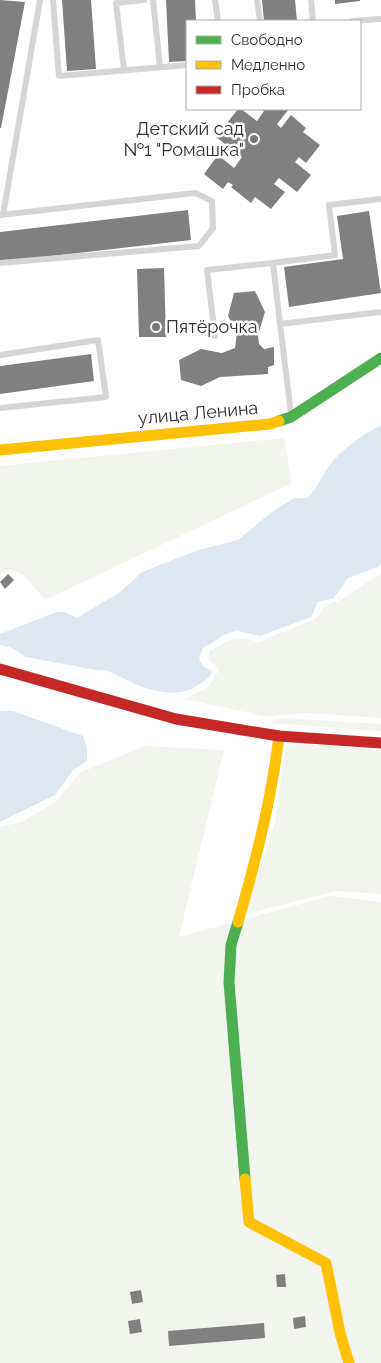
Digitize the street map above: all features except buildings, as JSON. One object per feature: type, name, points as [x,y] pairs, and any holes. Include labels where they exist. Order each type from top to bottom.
[{"type":"street","name":"улица Ленина","points":[[0,450],[270,424],[291,417],[381,358]]},
{"type":"street","points":[[0,669],[176,719],[279,736],[381,743]]},
{"type":"street","points":[[279,736],[272,790],[260,847],[231,945],[229,982],[249,1222],[326,1263],[340,1333],[349,1363]]},
{"type":"lane","points":[[0,263],[199,246],[213,228],[212,201],[195,193],[1,215],[40,0]]},
{"type":"lane","points":[[52,0],[59,76],[186,65]]},
{"type":"lane","points":[[124,70],[116,3],[144,0]]},
{"type":"lane","points":[[153,0],[160,67]]},
{"type":"lane","points":[[216,0],[218,20]]},
{"type":"lane","points":[[257,0],[260,20]]},
{"type":"lane","points":[[311,0],[313,20]]},
{"type":"lane","points":[[361,20],[381,19]]},
{"type":"lane","points":[[215,336],[207,270],[335,255],[329,205],[381,199]]},
{"type":"lane","points":[[273,263],[291,417]]},
{"type":"lane","points":[[280,324],[381,312]]},
{"type":"lane","points":[[0,355],[98,340],[106,397],[0,408]]},
{"type":"shaded area","points":[[381,425],[381,563],[378,567],[348,578],[334,598],[318,602],[311,617],[260,636],[237,631],[226,634],[203,648],[199,659],[204,667],[212,671],[207,679],[195,687],[180,692],[155,691],[109,672],[26,657],[10,647],[0,645],[0,634],[57,612],[65,612],[77,618],[120,592],[142,572],[198,550],[238,540],[272,512],[294,498],[307,498],[329,466],[346,448]]},
{"type":"shaded area","points":[[284,438],[292,483],[45,600],[22,573],[8,570],[0,574],[0,466]]},
{"type":"shaded area","points":[[381,573],[381,718],[308,713],[264,716],[184,699],[208,687],[219,670],[209,660],[209,652],[227,641],[242,638],[259,642],[317,618],[323,607],[342,599]]},
{"type":"shaded area","points":[[0,711],[13,711],[83,736],[87,747],[87,761],[74,769],[55,795],[0,822]]},
{"type":"shaded area","points":[[282,718],[381,724],[381,731],[270,723]]},
{"type":"shaded area","points":[[305,744],[381,750],[381,894],[336,891],[245,914],[275,822],[286,746]]},
{"type":"shaded area","points":[[146,746],[224,750],[179,937],[330,896],[381,902],[381,1363],[0,1363],[0,827],[21,822],[57,801],[79,773]]},
{"type":"traffic: fast","points":[[279,421],[291,417],[381,358]]},
{"type":"traffic: fast","points":[[238,922],[231,945],[229,982],[245,1179]]},
{"type":"traffic: slow","points":[[0,450],[270,424],[279,421]]},
{"type":"traffic: slow","points":[[238,922],[262,830],[272,784],[279,736]]},
{"type":"traffic: slow","points":[[245,1179],[249,1222],[326,1263],[340,1333],[349,1363]]},
{"type":"traffic: jam","points":[[0,669],[176,719],[279,736],[381,743]]},
{"type":"place","name":"Детский сад №1 \"Ромашка\"","points":[[254,139]]},
{"type":"place","name":"Пятёрочка","points":[[156,327]]}]
